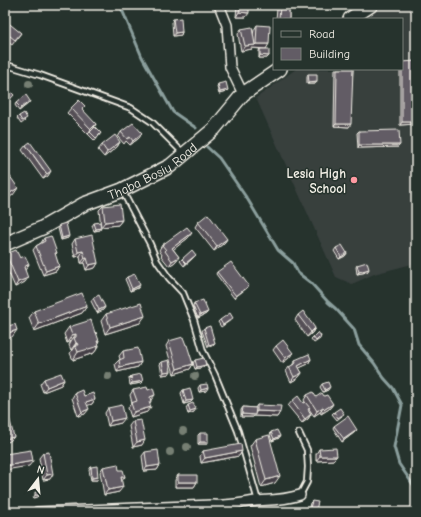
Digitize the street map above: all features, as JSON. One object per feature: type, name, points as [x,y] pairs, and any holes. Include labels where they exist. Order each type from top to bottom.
[{"type":"street","points":[[219,5],[227,25],[230,67],[243,94]]},
{"type":"street","points":[[352,18],[371,5]]},
{"type":"street","name":"Thaba Bosiu Road","points":[[5,244],[42,228],[84,204],[122,190],[170,166],[214,129],[243,94],[279,70]]},
{"type":"street","points":[[38,512],[211,508],[258,501],[274,501],[300,494]]},
{"type":"lane","points":[[5,67],[10,66],[40,75],[131,108],[152,122],[179,149],[186,153]]},
{"type":"lane","points":[[122,190],[150,244],[157,261],[169,278],[183,293],[194,320],[203,351],[215,375],[238,431],[258,501]]},
{"type":"lane","points":[[299,433],[307,450],[308,467],[307,482],[300,494]]},
{"type":"shaded area","name":"Lesia High School","points":[[385,5],[416,5],[416,263],[374,274],[352,284],[336,277],[256,98],[295,70],[403,70],[403,18],[367,18]]},
{"type":"building","points":[[240,5],[249,5],[249,13],[239,12]]},
{"type":"building","points":[[280,5],[289,5],[289,18],[279,18]]},
{"type":"building","points":[[327,5],[334,5],[334,7],[328,7]]},
{"type":"building","points":[[181,18],[182,32],[175,33],[173,19]]},
{"type":"building","points":[[6,21],[21,33],[15,40],[5,32]]},
{"type":"building","points":[[257,25],[270,26],[269,44],[256,44]]},
{"type":"building","points":[[252,27],[255,45],[245,46],[241,29]]},
{"type":"building","points":[[260,49],[269,49],[269,56],[260,55]]},
{"type":"building","points":[[416,61],[416,122],[402,122],[403,62]]},
{"type":"building","points":[[337,70],[353,70],[351,124],[336,124]]},
{"type":"building","points":[[308,74],[317,74],[317,81],[309,82]]},
{"type":"building","points":[[226,82],[228,90],[220,92],[218,84]]},
{"type":"building","points":[[5,86],[14,95],[5,105]]},
{"type":"building","points":[[26,95],[30,101],[21,108],[16,103]]},
{"type":"building","points":[[79,100],[85,106],[82,109],[96,124],[91,129],[71,108]]},
{"type":"building","points":[[24,113],[27,118],[22,121],[19,116]]},
{"type":"building","points":[[133,123],[142,133],[133,141],[130,137],[127,139],[121,132]]},
{"type":"building","points":[[95,127],[101,133],[96,138],[90,132]]},
{"type":"building","points":[[399,130],[400,145],[359,145],[359,131]]},
{"type":"building","points":[[115,135],[120,142],[107,152],[102,145]]},
{"type":"building","points":[[30,142],[51,171],[47,174],[26,145]]},
{"type":"building","points":[[5,169],[18,188],[5,196]]},
{"type":"building","points":[[120,204],[122,220],[105,222],[103,206]]},
{"type":"building","points":[[208,214],[227,239],[217,246],[198,222]]},
{"type":"building","points":[[100,222],[101,228],[96,229],[94,223]]},
{"type":"building","points":[[66,223],[69,236],[62,238],[59,225]]},
{"type":"building","points":[[187,227],[192,233],[172,248],[179,257],[172,261],[162,245]]},
{"type":"building","points":[[92,235],[98,263],[89,265],[83,251],[78,252],[75,239]]},
{"type":"building","points":[[51,236],[57,253],[55,253],[59,266],[46,271],[36,246],[45,241],[44,238]]},
{"type":"building","points":[[342,245],[347,253],[341,257],[336,248]]},
{"type":"building","points":[[16,250],[20,258],[25,256],[29,264],[24,267],[28,278],[18,282],[6,254]]},
{"type":"building","points":[[192,250],[196,255],[186,263],[182,259]]},
{"type":"building","points":[[231,262],[249,286],[236,296],[217,272]]},
{"type":"building","points":[[367,262],[369,269],[359,272],[357,265]]},
{"type":"building","points":[[135,274],[140,285],[132,289],[127,277]]},
{"type":"building","points":[[82,293],[87,306],[39,324],[34,311]]},
{"type":"building","points":[[99,295],[105,307],[99,310],[93,298]]},
{"type":"building","points":[[203,300],[208,312],[200,315],[194,303]]},
{"type":"building","points":[[141,303],[145,316],[110,327],[106,314]]},
{"type":"building","points":[[303,311],[315,328],[311,332],[298,315]]},
{"type":"building","points":[[230,313],[233,318],[223,325],[220,320]]},
{"type":"building","points":[[91,320],[99,341],[97,341],[99,346],[78,352],[75,345],[78,345],[74,338],[76,337],[76,334],[72,335],[69,327]]},
{"type":"building","points":[[15,324],[17,330],[5,334],[5,327]]},
{"type":"building","points":[[210,326],[215,343],[209,345],[204,328]]},
{"type":"building","points":[[318,332],[321,336],[316,341],[313,337]]},
{"type":"building","points":[[183,337],[193,364],[177,369],[169,341]]},
{"type":"building","points":[[283,340],[293,353],[285,358],[276,346]]},
{"type":"building","points":[[138,348],[141,362],[120,367],[119,360],[124,358],[123,351]]},
{"type":"building","points":[[309,354],[311,359],[298,366],[302,373],[294,377],[289,367],[296,363],[295,360]]},
{"type":"building","points":[[204,358],[206,365],[197,367],[195,360]]},
{"type":"building","points":[[169,360],[171,371],[164,372],[162,362]]},
{"type":"building","points":[[61,373],[64,380],[47,387],[44,379]]},
{"type":"building","points":[[141,374],[143,381],[132,383],[131,376]]},
{"type":"building","points":[[328,382],[330,387],[325,390],[322,384]]},
{"type":"building","points":[[207,384],[208,388],[201,390],[200,385]]},
{"type":"building","points":[[147,387],[148,390],[153,388],[155,395],[150,397],[151,402],[149,402],[151,407],[134,412],[131,403],[137,401],[133,390]]},
{"type":"building","points":[[190,388],[193,400],[186,401],[183,390]]},
{"type":"building","points":[[82,390],[84,396],[93,393],[95,399],[86,402],[89,409],[82,412],[75,393]]},
{"type":"building","points":[[313,392],[316,397],[322,393],[324,396],[327,395],[333,404],[325,409],[323,407],[317,411],[307,395]]},
{"type":"building","points":[[298,396],[303,403],[305,402],[310,408],[308,409],[311,414],[305,419],[292,401]]},
{"type":"building","points":[[193,403],[196,409],[190,411],[188,405]]},
{"type":"building","points":[[122,405],[125,418],[111,421],[108,408]]},
{"type":"building","points":[[257,405],[281,406],[280,412],[257,411]]},
{"type":"building","points":[[243,407],[256,408],[255,415],[242,414]]},
{"type":"building","points":[[340,408],[344,414],[338,418],[334,412]]},
{"type":"building","points":[[348,416],[357,430],[344,439],[334,426]]},
{"type":"building","points":[[9,417],[14,437],[5,439],[5,418]]},
{"type":"building","points":[[141,420],[145,440],[137,442],[133,421]]},
{"type":"building","points":[[277,430],[280,436],[274,439],[271,432]]},
{"type":"building","points":[[200,433],[208,433],[208,442],[200,442]]},
{"type":"building","points":[[269,435],[280,476],[266,480],[255,439]]},
{"type":"building","points":[[241,444],[242,451],[205,458],[203,451]]},
{"type":"building","points":[[336,448],[337,456],[320,456],[319,449]]},
{"type":"building","points":[[31,450],[33,461],[5,466],[5,454]]},
{"type":"building","points":[[158,450],[160,465],[147,467],[145,452]]},
{"type":"building","points":[[49,452],[53,474],[47,475],[43,453]]},
{"type":"building","points":[[118,464],[119,470],[123,470],[125,477],[121,477],[123,487],[108,490],[103,467]]},
{"type":"building","points":[[97,466],[98,477],[92,478],[91,467]]},
{"type":"building","points":[[178,475],[197,475],[197,482],[178,482]]},
{"type":"building","points":[[35,492],[40,492],[40,495],[35,495]]},
{"type":"building","points":[[312,501],[318,502],[316,510],[310,508]]},
{"type":"waterway","points":[[120,5],[142,57],[173,112],[196,128]]},
{"type":"waterway","points":[[207,147],[219,158],[248,200],[278,250],[293,263],[298,273],[311,283],[354,329],[359,345],[393,388],[402,405],[394,447],[399,464],[416,489]]},
{"type":"place","name":"Lesia High School","points":[[354,180]]}]
